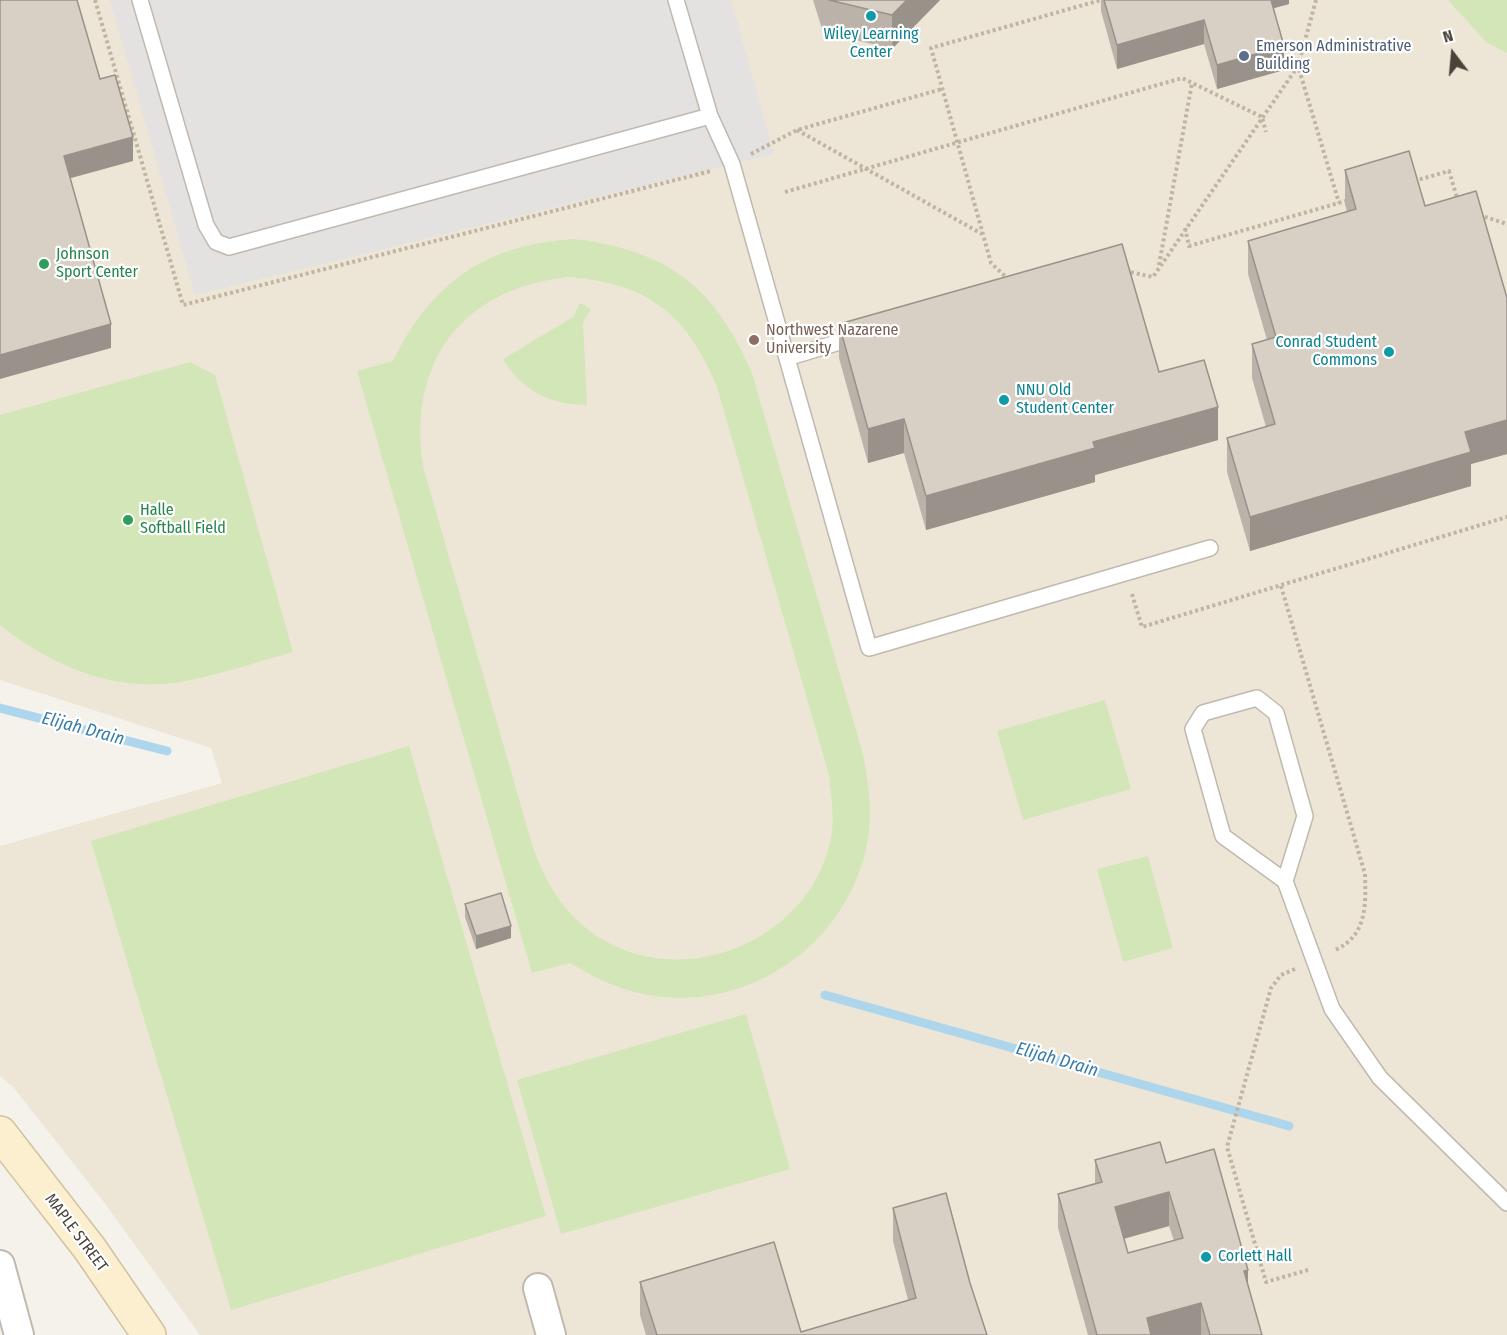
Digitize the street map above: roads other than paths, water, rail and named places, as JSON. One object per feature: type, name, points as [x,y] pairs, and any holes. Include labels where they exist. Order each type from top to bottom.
[{"type":"main road","name":"MAPLE STREET","points":[[0,1133],[90,1248],[149,1335]]},
{"type":"street","points":[[0,1265],[20,1335]]},
{"type":"street","points":[[538,1288],[551,1335]]},
{"type":"lane","points":[[140,0],[206,225],[216,242],[230,247],[710,116]]},
{"type":"lane","points":[[676,0],[710,116],[732,164],[869,648],[1210,548]]},
{"type":"lane","points":[[787,358],[875,331]]},
{"type":"lane","points":[[1285,881],[1305,816],[1276,713],[1257,698],[1203,713],[1193,729],[1223,836],[1285,881],[1332,1010],[1380,1078],[1507,1203]]},
{"type":"waterway","name":"Elijah Drain","points":[[0,708],[167,751]]},
{"type":"waterway","name":"Elijah Drain","points":[[825,995],[1289,1126]]},
{"type":"place","name":"Wiley Learning Center","points":[[871,16]]},
{"type":"place","name":"Emerson Administrative Building","points":[[1244,56]]},
{"type":"place","name":"Johnson Sport Center","points":[[44,264]]},
{"type":"place","name":"Northwest Nazarene University","points":[[754,340]]},
{"type":"place","name":"Conrad Student Commons","points":[[1389,352]]},
{"type":"place","name":"NNU Old Student Center","points":[[1004,400]]},
{"type":"place","name":"Halle Softball Field","points":[[128,520]]},
{"type":"place","name":"Corlett Hall","points":[[1206,1257]]}]
